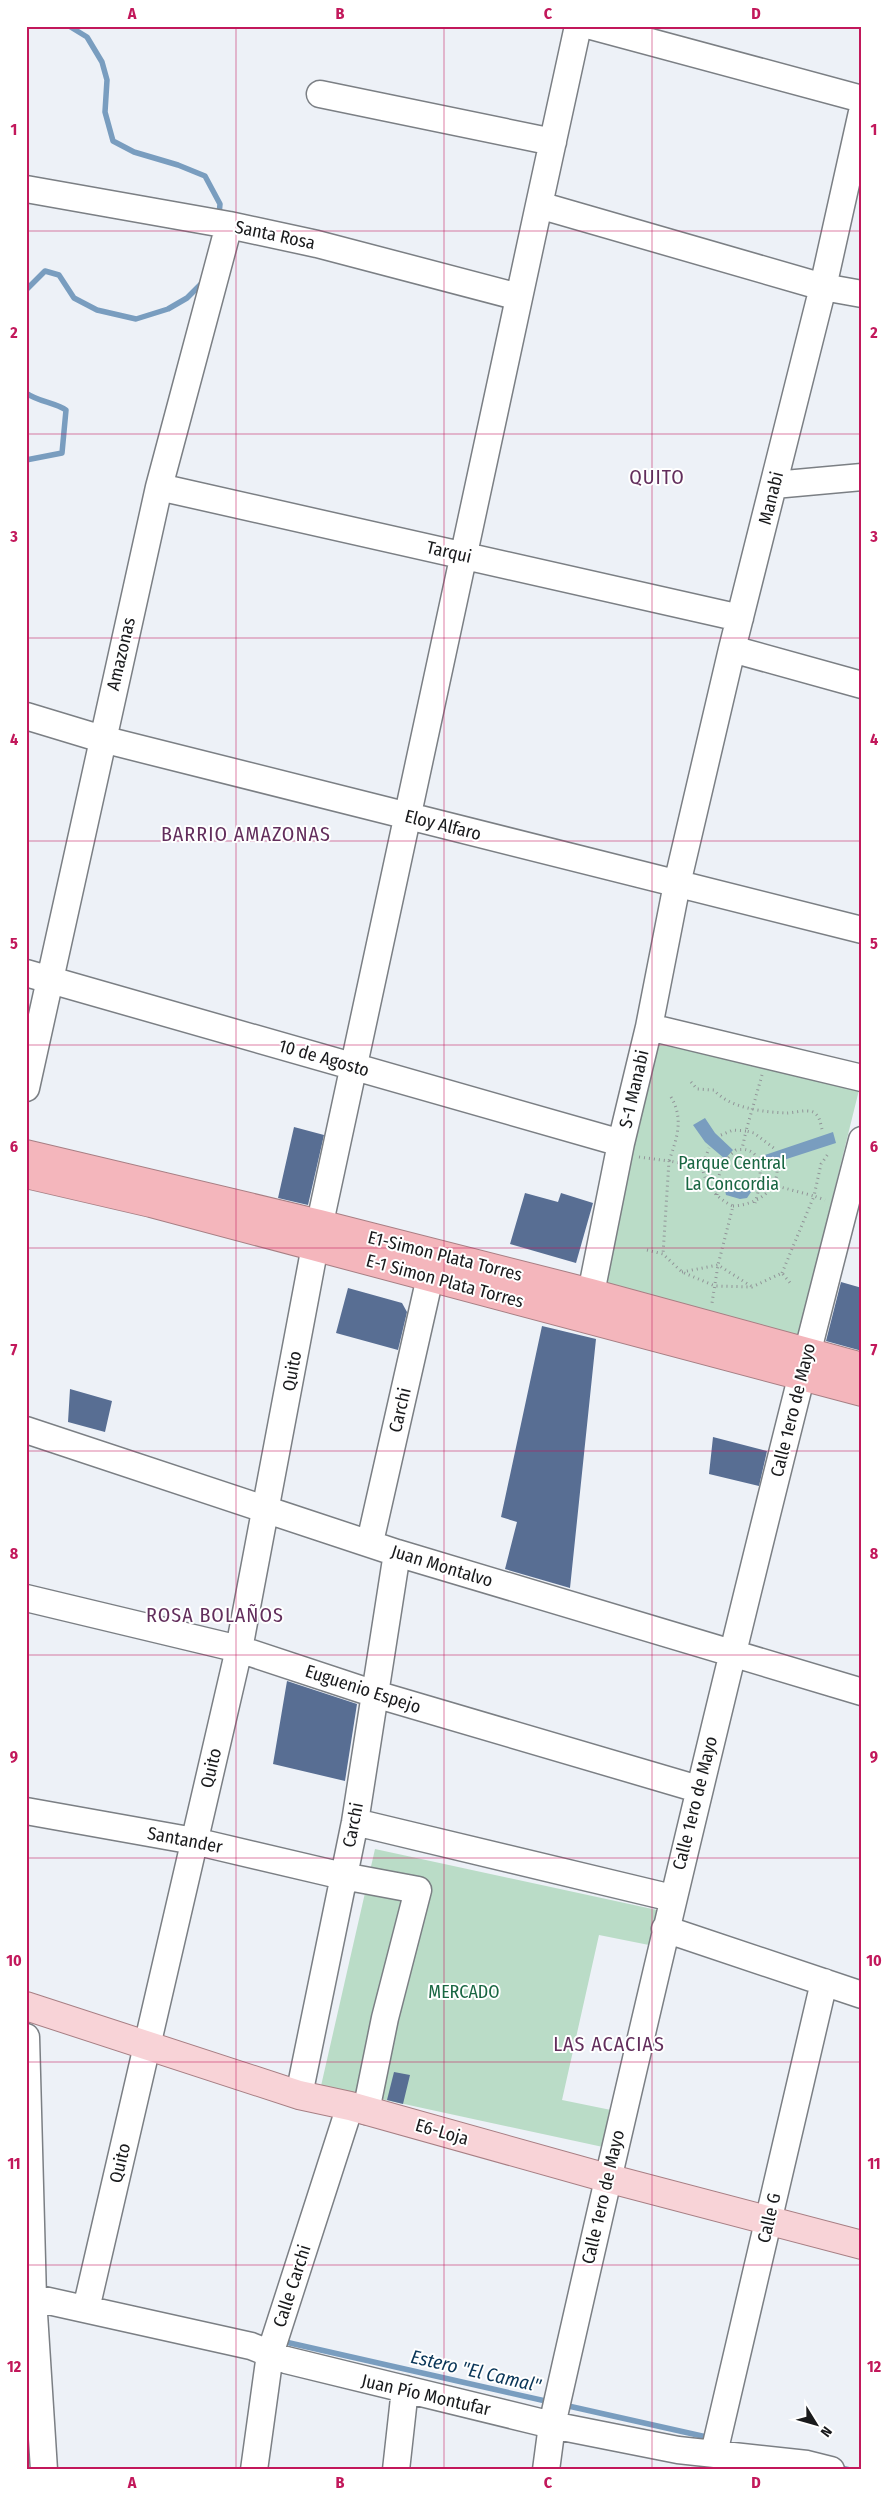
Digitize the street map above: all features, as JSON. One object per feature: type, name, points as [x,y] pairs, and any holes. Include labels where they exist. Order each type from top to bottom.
[{"type":"highway","name":"E1-Simon Plata Torres","points":[[26,1154],[317,1235],[591,1293],[707,1325],[804,1364],[862,1367]]},
{"type":"highway","name":"E-1 Simon Plata Torres","points":[[26,1174],[152,1203],[317,1235],[430,1277],[804,1364],[862,1392]]},
{"type":"main road","name":"E6-Loja","points":[[26,2006],[300,2095],[358,2108],[768,2222],[862,2245]]},
{"type":"street","name":"Quito","points":[[86,2309],[239,1649],[317,1235],[409,816],[463,556],[578,26]]},
{"type":"street","points":[[591,26],[862,99]]},
{"type":"street","points":[[320,94],[553,142]]},
{"type":"street","name":"Manabi","points":[[677,884],[732,649],[822,287],[862,112]]},
{"type":"street","name":"Santa Rosa","points":[[26,189],[196,221],[229,225],[317,244],[519,297]]},
{"type":"street","points":[[539,205],[822,287],[862,294]]},
{"type":"street","name":"Amazonas","points":[[26,1088],[38,976],[102,739],[159,487],[229,225]]},
{"type":"street","points":[[774,484],[862,477]]},
{"type":"street","name":"Tarqui","points":[[159,487],[740,618]]},
{"type":"street","points":[[732,649],[862,685]]},
{"type":"street","name":"Eloy Alfaro","points":[[26,716],[102,739],[862,930]]},
{"type":"street","name":"S-1 Manabi","points":[[591,1293],[626,1150],[677,884]]},
{"type":"street","name":"10 de Agosto","points":[[38,976],[354,1067],[626,1150]]},
{"type":"street","points":[[649,1026],[862,1078]]},
{"type":"street","name":"Calle 1ero de Mayo","points":[[546,2470],[552,2425],[672,1898],[804,1364],[855,1193],[862,1140]]},
{"type":"street","name":"Carchi","points":[[370,1542],[430,1277]]},
{"type":"street","name":"Juan Montalvo","points":[[26,1430],[370,1542],[397,1553],[862,1692]]},
{"type":"street","name":"Carchi","points":[[300,2095],[355,1822],[397,1553]]},
{"type":"street","name":"Euguenio Espejo","points":[[26,1598],[239,1649],[375,1694],[698,1789]]},
{"type":"street","name":"Santander","points":[[26,1811],[194,1841],[343,1876],[418,1890],[385,2018],[358,2108]]},
{"type":"street","points":[[355,1822],[672,1898]]},
{"type":"street","points":[[665,1930],[862,1995]]},
{"type":"street","name":"Calle G","points":[[714,2453],[824,1982]]},
{"type":"street","points":[[26,2037],[29,2297],[44,2470]]},
{"type":"street","name":"Calle Carchi","points":[[254,2470],[270,2354],[358,2108]]},
{"type":"street","name":"Juan Pío Montufar","points":[[29,2297],[251,2346],[286,2360],[373,2383],[552,2425],[676,2460],[714,2453],[815,2468]]},
{"type":"street","points":[[396,2470],[405,2389]]},
{"type":"path","points":[[742,1149],[767,1055]]},
{"type":"path","points":[[691,1082],[697,1089],[714,1090],[719,1096],[753,1108],[786,1113],[809,1111],[819,1118],[822,1129]]},
{"type":"path","points":[[664,1254],[669,1161],[679,1127],[676,1106],[670,1097]]},
{"type":"path","points":[[721,1135],[733,1130],[754,1133],[775,1149]]},
{"type":"path","points":[[709,1148],[702,1167],[704,1178],[717,1196],[734,1206],[755,1203],[773,1185],[778,1175],[777,1167]]},
{"type":"path","points":[[717,1196],[717,1180],[723,1163],[736,1150],[742,1149],[753,1153],[761,1170],[761,1185],[755,1203]]},
{"type":"path","points":[[626,1150],[702,1167]]},
{"type":"path","points":[[647,1250],[664,1254],[682,1272],[715,1286],[752,1287],[782,1273],[814,1196],[822,1164],[828,1154]]},
{"type":"path","points":[[773,1185],[814,1196]]},
{"type":"path","points":[[707,1325],[718,1265],[734,1206]]},
{"type":"path","points":[[682,1272],[718,1265],[752,1287]]},
{"type":"path","points":[[782,1273],[791,1284]]},
{"type":"green space","name":"Parque Central La Concordia","points":[[656,1036],[860,1086],[798,1337],[603,1289]]},
{"type":"green space","name":"MERCADO","points":[[375,1849],[657,1910],[649,1945],[599,1935],[562,2100],[611,2110],[603,2147],[321,2086]]},
{"type":"water","points":[[705,1118],[715,1133],[733,1150],[725,1159],[705,1142],[693,1125]]},
{"type":"water","points":[[833,1132],[836,1143],[762,1167],[759,1157]]},
{"type":"water","points":[[724,1185],[753,1189],[747,1198],[740,1199],[726,1195]]},
{"type":"building","points":[[294,1127],[324,1135],[308,1205],[278,1198]]},
{"type":"building","points":[[525,1193],[558,1202],[561,1193],[593,1203],[576,1263],[510,1244]]},
{"type":"building","points":[[841,1282],[862,1288],[862,1351],[826,1341]]},
{"type":"building","points":[[348,1288],[402,1303],[407,1312],[398,1350],[336,1333]]},
{"type":"building","points":[[542,1326],[596,1339],[570,1588],[505,1569],[517,1522],[501,1517]]},
{"type":"building","points":[[70,1389],[112,1401],[105,1432],[68,1422]]},
{"type":"building","points":[[713,1437],[767,1451],[759,1486],[709,1474]]},
{"type":"building","points":[[287,1681],[357,1704],[345,1781],[273,1764]]},
{"type":"building","points":[[394,2072],[410,2075],[403,2104],[387,2100]]},
{"type":"waterway","points":[[69,26],[87,37],[102,62],[107,80],[105,112],[113,141],[134,152],[178,165],[205,176],[220,204],[219,215]]},
{"type":"waterway","points":[[26,290],[45,271],[59,275],[74,298],[97,310],[136,319],[168,309],[187,298],[205,280]]},
{"type":"waterway","points":[[26,393],[66,410],[62,453],[26,460]]},
{"type":"waterway","name":"Estero \"El Camal\"","points":[[281,2341],[550,2402]]},
{"type":"waterway","name":"Estero \"El Camal\"","points":[[564,2405],[711,2438]]},
{"type":"waterway","name":"Estero \"El Camal\"","points":[[837,2467],[850,2470]]},
{"type":"district","name":"QUITO","points":[[657,477]]},
{"type":"district","name":"BARRIO AMAZONAS","points":[[246,834]]},
{"type":"district","name":"ROSA BOLAÑOS","points":[[215,1615]]},
{"type":"district","name":"LAS ACACIAS","points":[[609,2044]]}]
